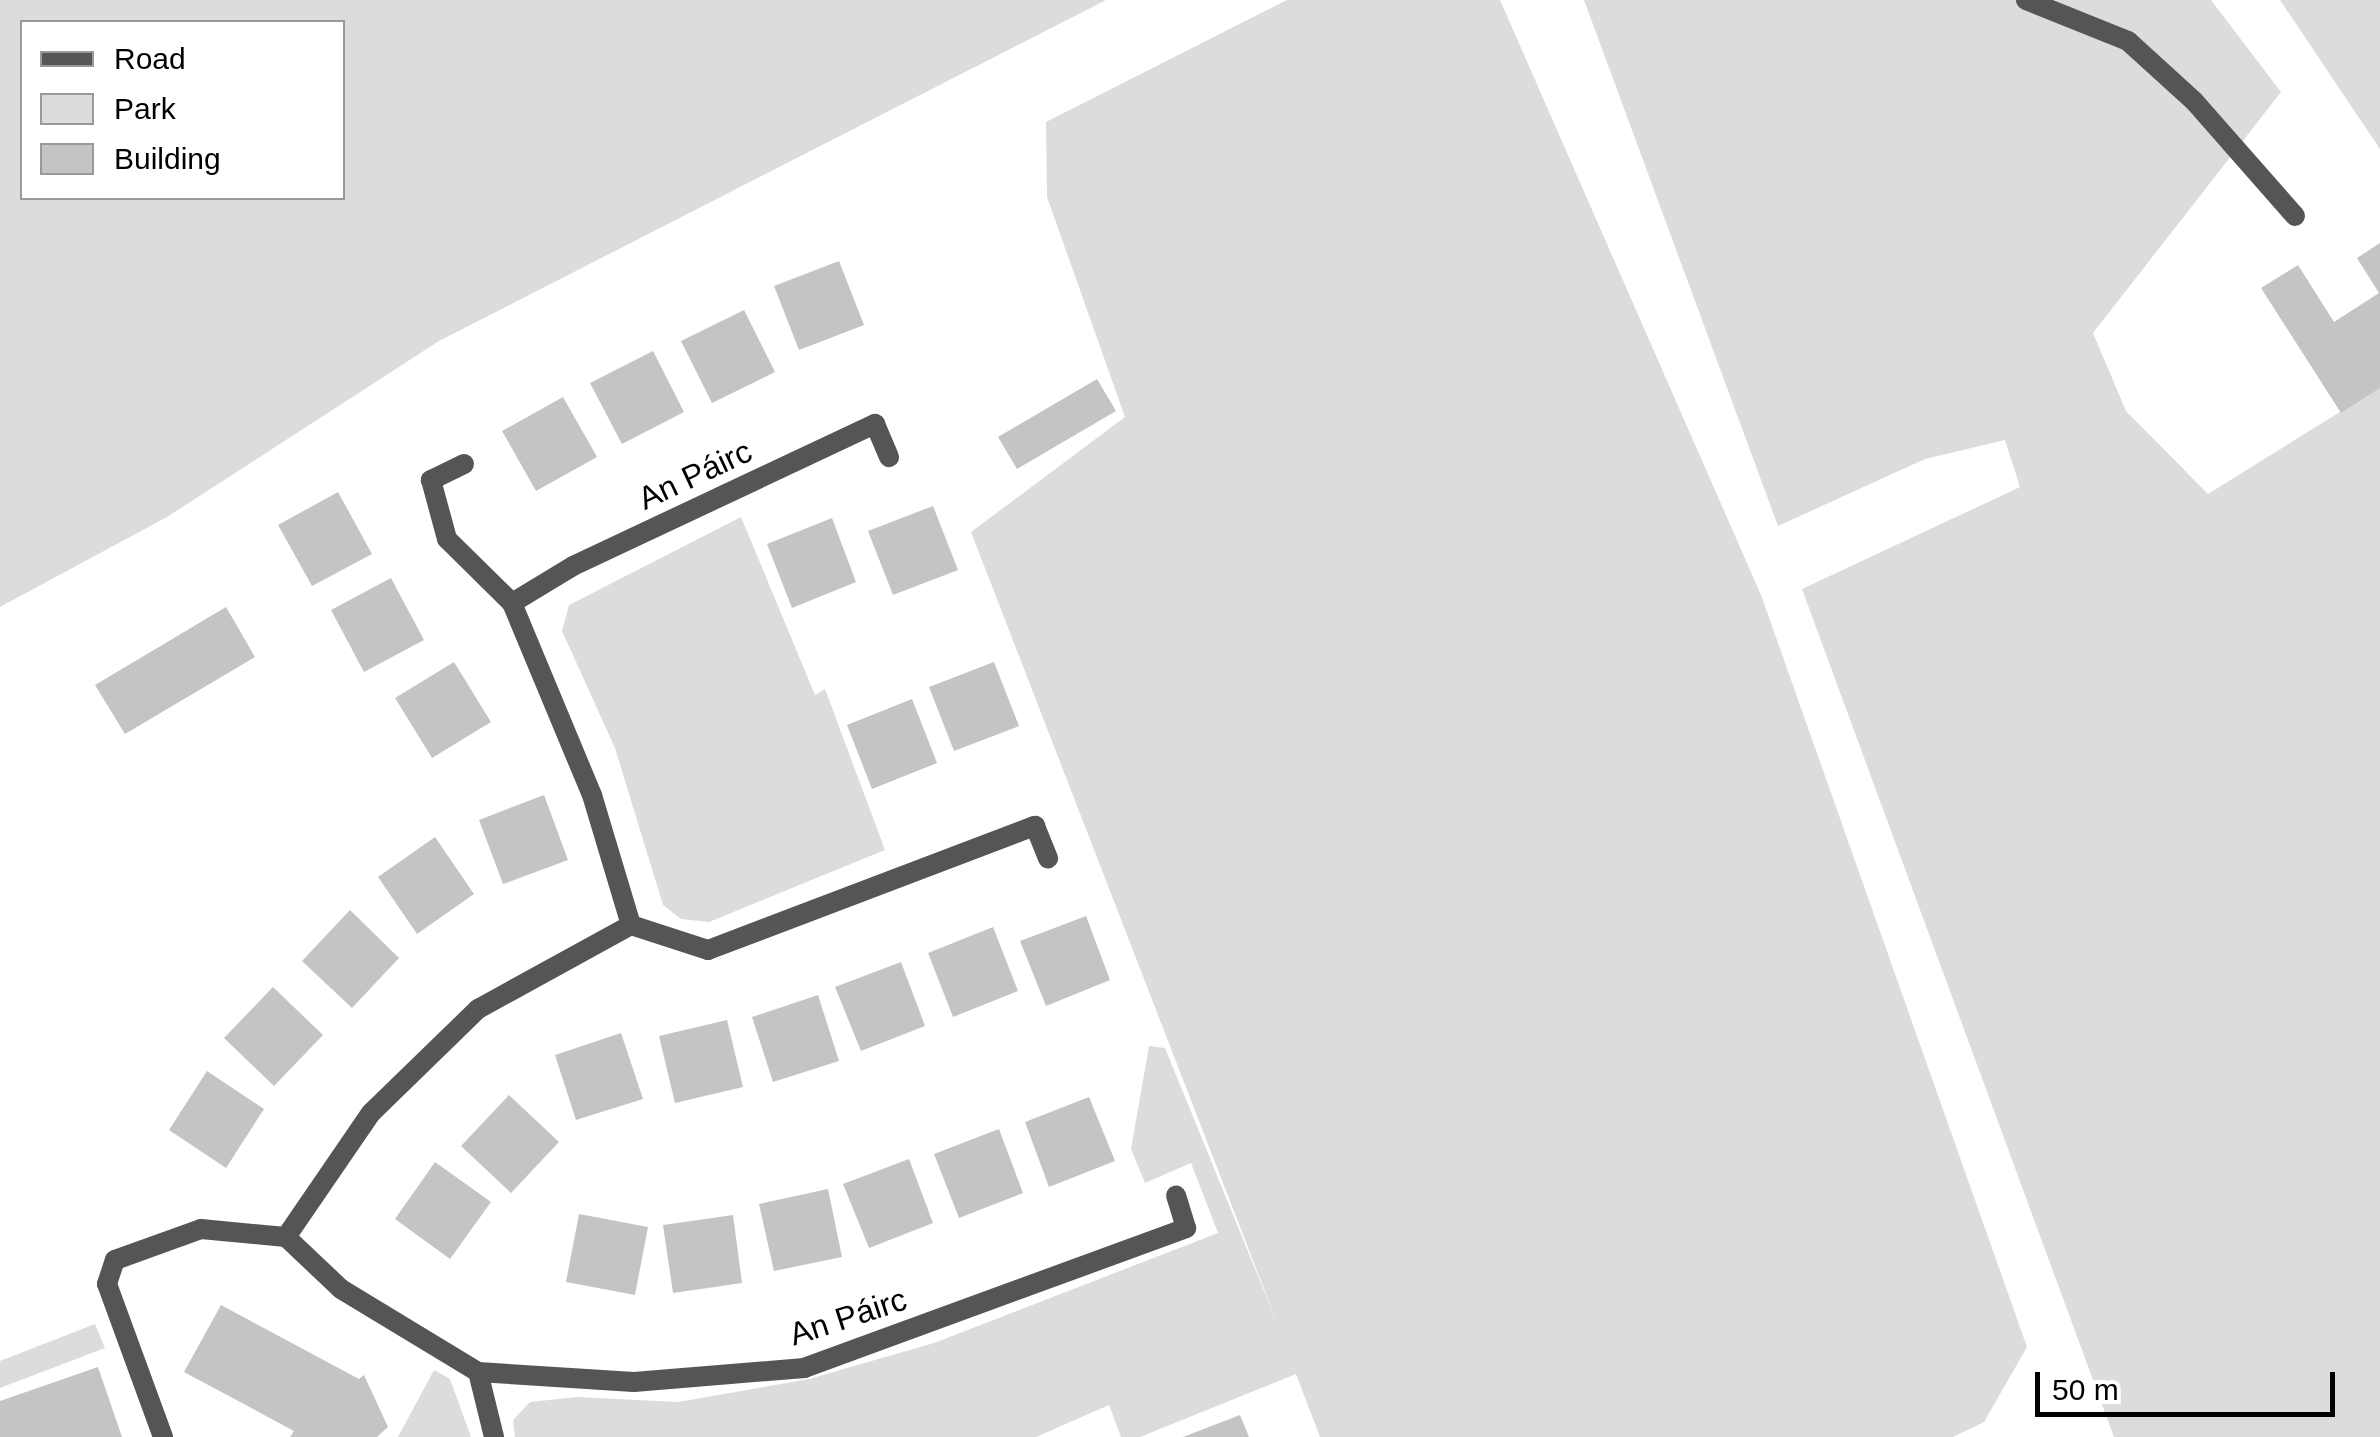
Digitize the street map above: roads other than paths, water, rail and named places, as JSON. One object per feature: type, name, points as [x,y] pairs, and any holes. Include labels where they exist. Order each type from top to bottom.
[{"type":"street","points":[[2026,0],[2128,41],[2194,101],[2295,216]]},
{"type":"street","name":"An Páirc","points":[[512,603],[573,566],[875,424],[889,457]]},
{"type":"street","points":[[464,464],[431,480],[447,539],[512,603],[592,796],[631,925]]},
{"type":"street","points":[[163,1437],[107,1284],[115,1260],[201,1229],[286,1238],[371,1112],[478,1010],[631,925],[708,950],[1035,826],[1048,858]]},
{"type":"street","name":"An Páirc","points":[[286,1238],[341,1289],[478,1372],[634,1382],[804,1368],[1186,1228],[1176,1194]]},
{"type":"street","points":[[478,1372],[494,1437]]}]
